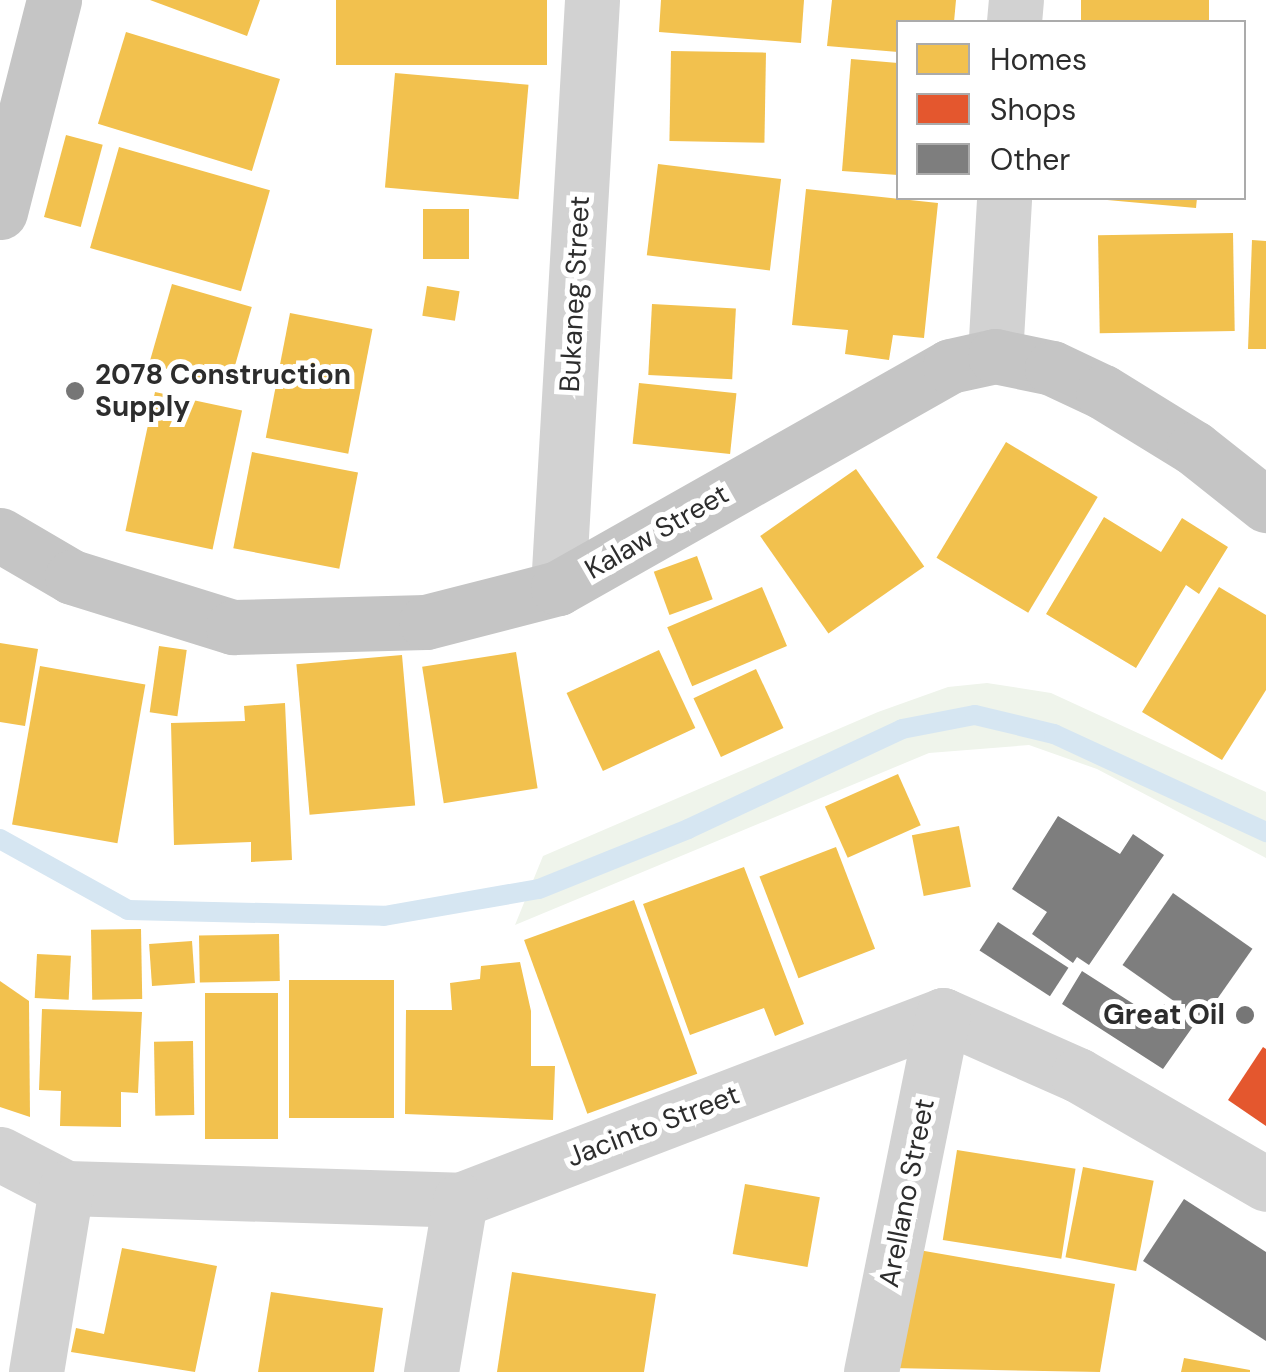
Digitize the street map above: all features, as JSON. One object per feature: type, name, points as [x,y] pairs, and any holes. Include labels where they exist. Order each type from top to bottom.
[{"type":"main road","points":[[0,212],[54,0]]},
{"type":"main road","name":"Kalaw Street","points":[[0,534],[72,576],[233,627],[426,622],[558,588],[950,366],[995,356],[1052,368],[1103,392],[1194,448],[1266,504]]},
{"type":"street","name":"Bukaneg Street","points":[[558,588],[592,0]]},
{"type":"street","points":[[995,356],[1004,200]]},
{"type":"street","points":[[943,1015],[1259,1163]]},
{"type":"street","name":"Jacinto Street","points":[[0,1154],[66,1188],[460,1200],[943,1015]]},
{"type":"street","name":"Arellano Street","points":[[871,1372],[943,1015]]},
{"type":"street","points":[[36,1372],[66,1188]]},
{"type":"street","points":[[432,1372],[460,1200]]},
{"type":"shaded area","points":[[987,683],[1051,693],[1266,792],[1266,858],[1097,769],[1029,745],[929,753],[515,925],[543,856],[878,712],[948,687]]},
{"type":"building: Homes","points":[[150,0],[260,0],[247,36]]},
{"type":"building: Homes","points":[[336,0],[547,0],[547,65],[336,65]]},
{"type":"building: Homes","points":[[661,0],[804,0],[801,43],[659,32]]},
{"type":"building: Homes","points":[[832,0],[956,0],[954,20],[896,20],[896,52],[827,46]]},
{"type":"building: Homes","points":[[1081,0],[1209,0],[1209,20],[1081,20]]},
{"type":"building: Homes","points":[[126,32],[280,79],[252,171],[98,124]]},
{"type":"building: Homes","points":[[671,51],[766,53],[764,143],[669,141]]},
{"type":"building: Homes","points":[[851,59],[896,63],[896,175],[842,171]]},
{"type":"building: Homes","points":[[395,73],[528,85],[518,199],[385,188]]},
{"type":"building: Homes","points":[[66,135],[103,145],[81,227],[44,217]]},
{"type":"building: Homes","points":[[119,147],[270,190],[241,291],[90,248]]},
{"type":"building: Homes","points":[[658,164],[781,179],[770,270],[647,255]]},
{"type":"building: Homes","points":[[806,189],[938,203],[924,338],[893,335],[889,360],[845,354],[848,330],[792,325]]},
{"type":"building: Homes","points":[[1107,200],[1197,200],[1196,208]]},
{"type":"building: Homes","points":[[423,209],[469,209],[469,259],[423,259]]},
{"type":"building: Homes","points":[[1233,233],[1235,331],[1100,333],[1098,235]]},
{"type":"building: Homes","points":[[1252,240],[1266,241],[1266,349],[1248,349]]},
{"type":"building: Homes","points":[[172,284],[252,307],[229,387],[149,364]]},
{"type":"building: Homes","points":[[427,286],[460,291],[455,321],[422,316]]},
{"type":"building: Homes","points":[[652,304],[736,308],[732,379],[648,375]]},
{"type":"building: Homes","points":[[290,313],[372,329],[348,454],[266,438]]},
{"type":"building: Homes","points":[[639,383],[736,393],[730,454],[633,444]]},
{"type":"building: Homes","points":[[155,392],[242,411],[213,549],[125,531]]},
{"type":"building: Homes","points":[[1006,442],[1098,497],[1028,613],[936,558]]},
{"type":"building: Homes","points":[[252,452],[358,473],[339,569],[233,548]]},
{"type":"building: Homes","points":[[856,469],[924,566],[828,634],[760,536]]},
{"type":"building: Homes","points":[[1104,517],[1161,552],[1182,518],[1228,547],[1199,594],[1186,585],[1136,668],[1046,614]]},
{"type":"building: Homes","points":[[697,556],[713,599],[670,615],[654,572]]},
{"type":"building: Homes","points":[[762,587],[787,646],[692,686],[667,627]]},
{"type":"building: Homes","points":[[1219,587],[1266,615],[1266,690],[1222,760],[1142,712]]},
{"type":"building: Homes","points":[[0,643],[38,649],[25,726],[0,722]]},
{"type":"building: Homes","points":[[159,646],[187,650],[177,716],[150,712]]},
{"type":"building: Homes","points":[[659,650],[695,728],[603,771],[567,693]]},
{"type":"building: Homes","points":[[516,652],[538,788],[444,803],[422,667]]},
{"type":"building: Homes","points":[[402,655],[415,805],[310,815],[296,664]]},
{"type":"building: Homes","points":[[40,666],[145,685],[117,843],[12,825]]},
{"type":"building: Homes","points":[[756,669],[783,728],[721,757],[693,698]]},
{"type":"building: Homes","points":[[285,703],[292,860],[251,862],[251,842],[174,845],[171,723],[245,721],[244,706]]},
{"type":"building: Homes","points":[[898,774],[921,825],[848,858],[825,807]]},
{"type":"building: Homes","points":[[959,826],[971,887],[924,896],[912,835]]},
{"type":"building: Homes","points":[[836,847],[875,949],[799,978],[759,876]]},
{"type":"building: Homes","points":[[744,867],[804,1024],[775,1036],[764,1008],[690,1035],[643,904]]},
{"type":"building: Homes","points":[[634,900],[697,1074],[587,1114],[524,940]]},
{"type":"building: Homes","points":[[141,929],[142,999],[92,1000],[91,930]]},
{"type":"building: Homes","points":[[279,934],[280,981],[200,982],[199,935]]},
{"type":"building: Homes","points":[[192,941],[195,983],[152,986],[149,944]]},
{"type":"building: Homes","points":[[37,954],[71,956],[69,1000],[35,998]]},
{"type":"building: Homes","points":[[520,962],[531,1011],[531,1066],[555,1066],[553,1120],[405,1114],[406,1010],[452,1010],[450,983],[480,979],[481,966]]},
{"type":"building: Homes","points":[[289,980],[394,980],[394,1118],[289,1118]]},
{"type":"building: Homes","points":[[0,981],[29,1001],[30,1117],[0,1107]]},
{"type":"building: Homes","points":[[205,993],[278,993],[278,1139],[205,1139]]},
{"type":"building: Homes","points":[[42,1009],[142,1012],[138,1093],[121,1092],[121,1127],[60,1126],[61,1091],[39,1090]]},
{"type":"building: Homes","points":[[193,1041],[194,1115],[155,1116],[154,1042]]},
{"type":"building: Homes","points":[[957,1150],[1076,1169],[1061,1259],[943,1240]]},
{"type":"building: Homes","points":[[1083,1167],[1154,1181],[1136,1271],[1065,1257]]},
{"type":"building: Homes","points":[[745,1184],[820,1197],[808,1267],[733,1254]]},
{"type":"building: Homes","points":[[122,1248],[217,1266],[195,1372],[71,1352],[76,1328],[104,1334]]},
{"type":"building: Homes","points":[[913,1249],[1115,1284],[1100,1372],[891,1368]]},
{"type":"building: Homes","points":[[512,1272],[656,1294],[644,1372],[497,1372]]},
{"type":"building: Homes","points":[[271,1292],[383,1308],[374,1372],[258,1372]]},
{"type":"building: Homes","points":[[1184,1358],[1250,1370],[1250,1372],[1181,1372]]},
{"type":"building: Shops","points":[[1263,1047],[1266,1049],[1266,1126],[1228,1100]]},
{"type":"building: Other","points":[[1058,816],[1120,854],[1133,834],[1164,855],[1089,965],[1077,957],[1073,963],[1032,934],[1047,912],[1012,889]]},
{"type":"building: Other","points":[[1173,893],[1252,949],[1202,1021],[1123,965]]},
{"type":"building: Other","points":[[998,922],[1068,968],[1050,996],[979,951]]},
{"type":"building: Other","points":[[1082,971],[1154,1017],[1164,1004],[1194,1025],[1163,1069],[1062,1004]]},
{"type":"building: Other","points":[[1184,1199],[1266,1252],[1266,1341],[1143,1261]]},
{"type":"waterway","points":[[0,839],[128,910],[384,916],[539,889],[688,829],[902,729],[975,715],[1054,734],[1266,832]]},
{"type":"place","name":"2078 Construction Supply","points":[[75,391]]},
{"type":"place","name":"Great Oil","points":[[1245,1015]]}]
